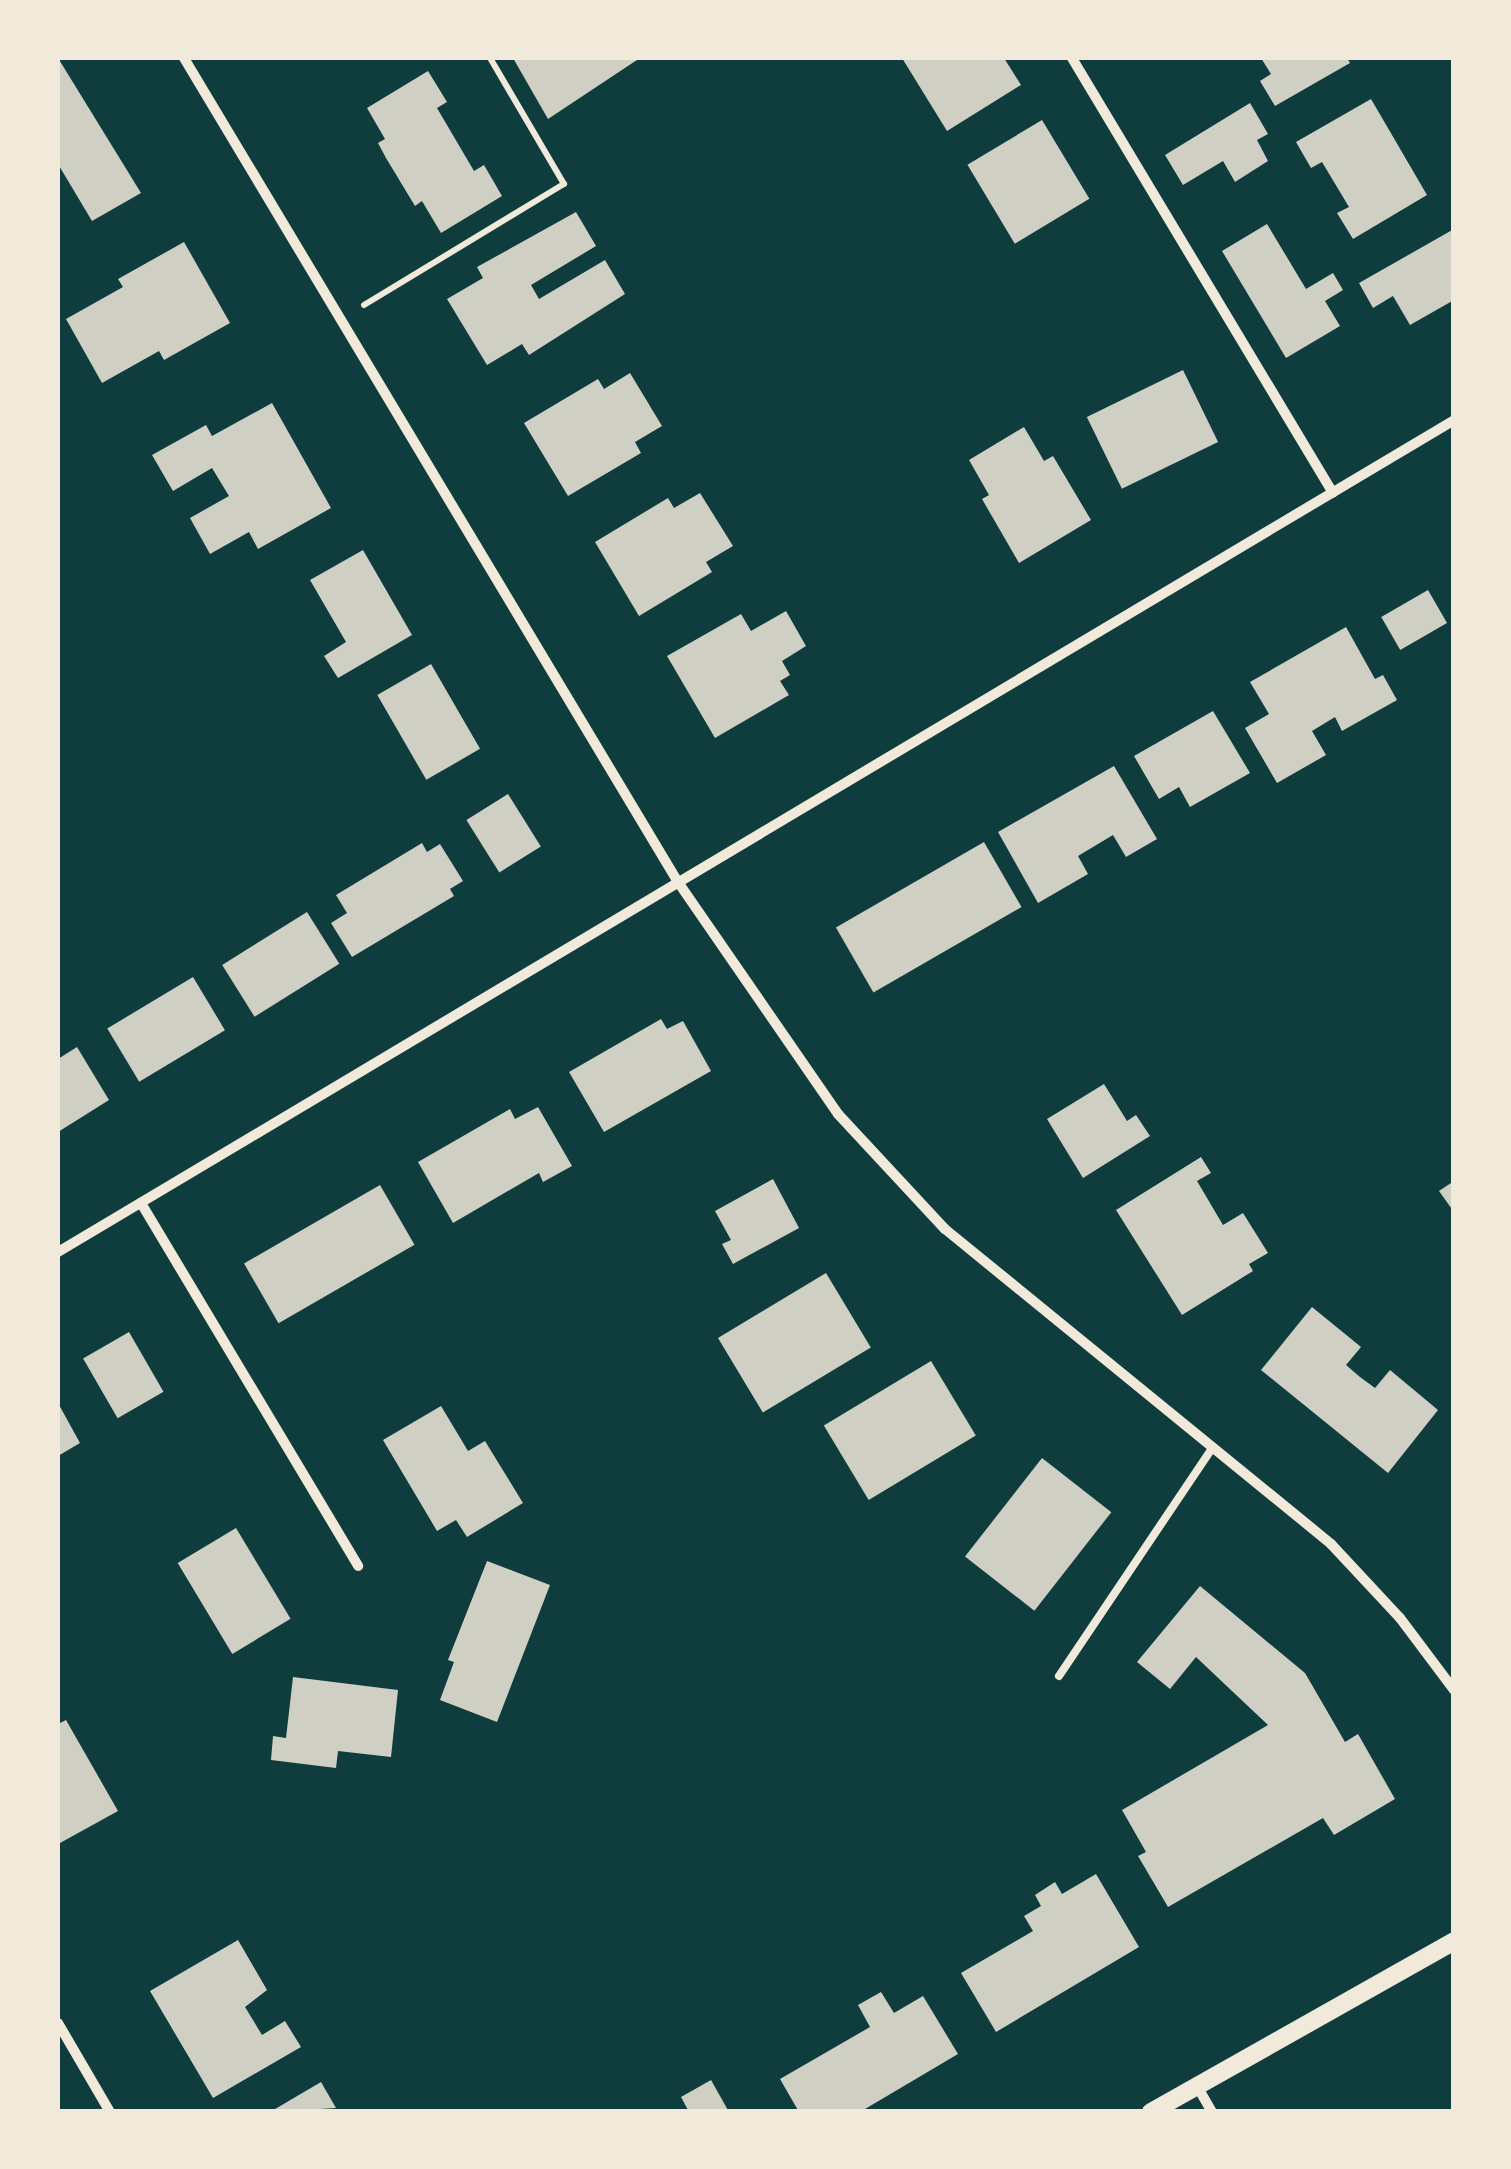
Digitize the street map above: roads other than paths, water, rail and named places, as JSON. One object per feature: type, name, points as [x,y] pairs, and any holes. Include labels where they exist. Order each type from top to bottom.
[{"type":"street","points":[[184,58],[678,882],[838,1114],[944,1228],[1331,1544],[1400,1618],[1454,1690]]},
{"type":"street","points":[[1072,58],[1333,493]]},
{"type":"street","points":[[58,1252],[1454,420]]},
{"type":"street","points":[[141,1203],[358,1566]]},
{"type":"street","points":[[1151,2112],[1454,1942]]},
{"type":"street","points":[[58,2023],[110,2112]]},
{"type":"street","points":[[1197,2086],[1212,2112]]},
{"type":"lane","points":[[1059,1676],[1213,1447]]}]
